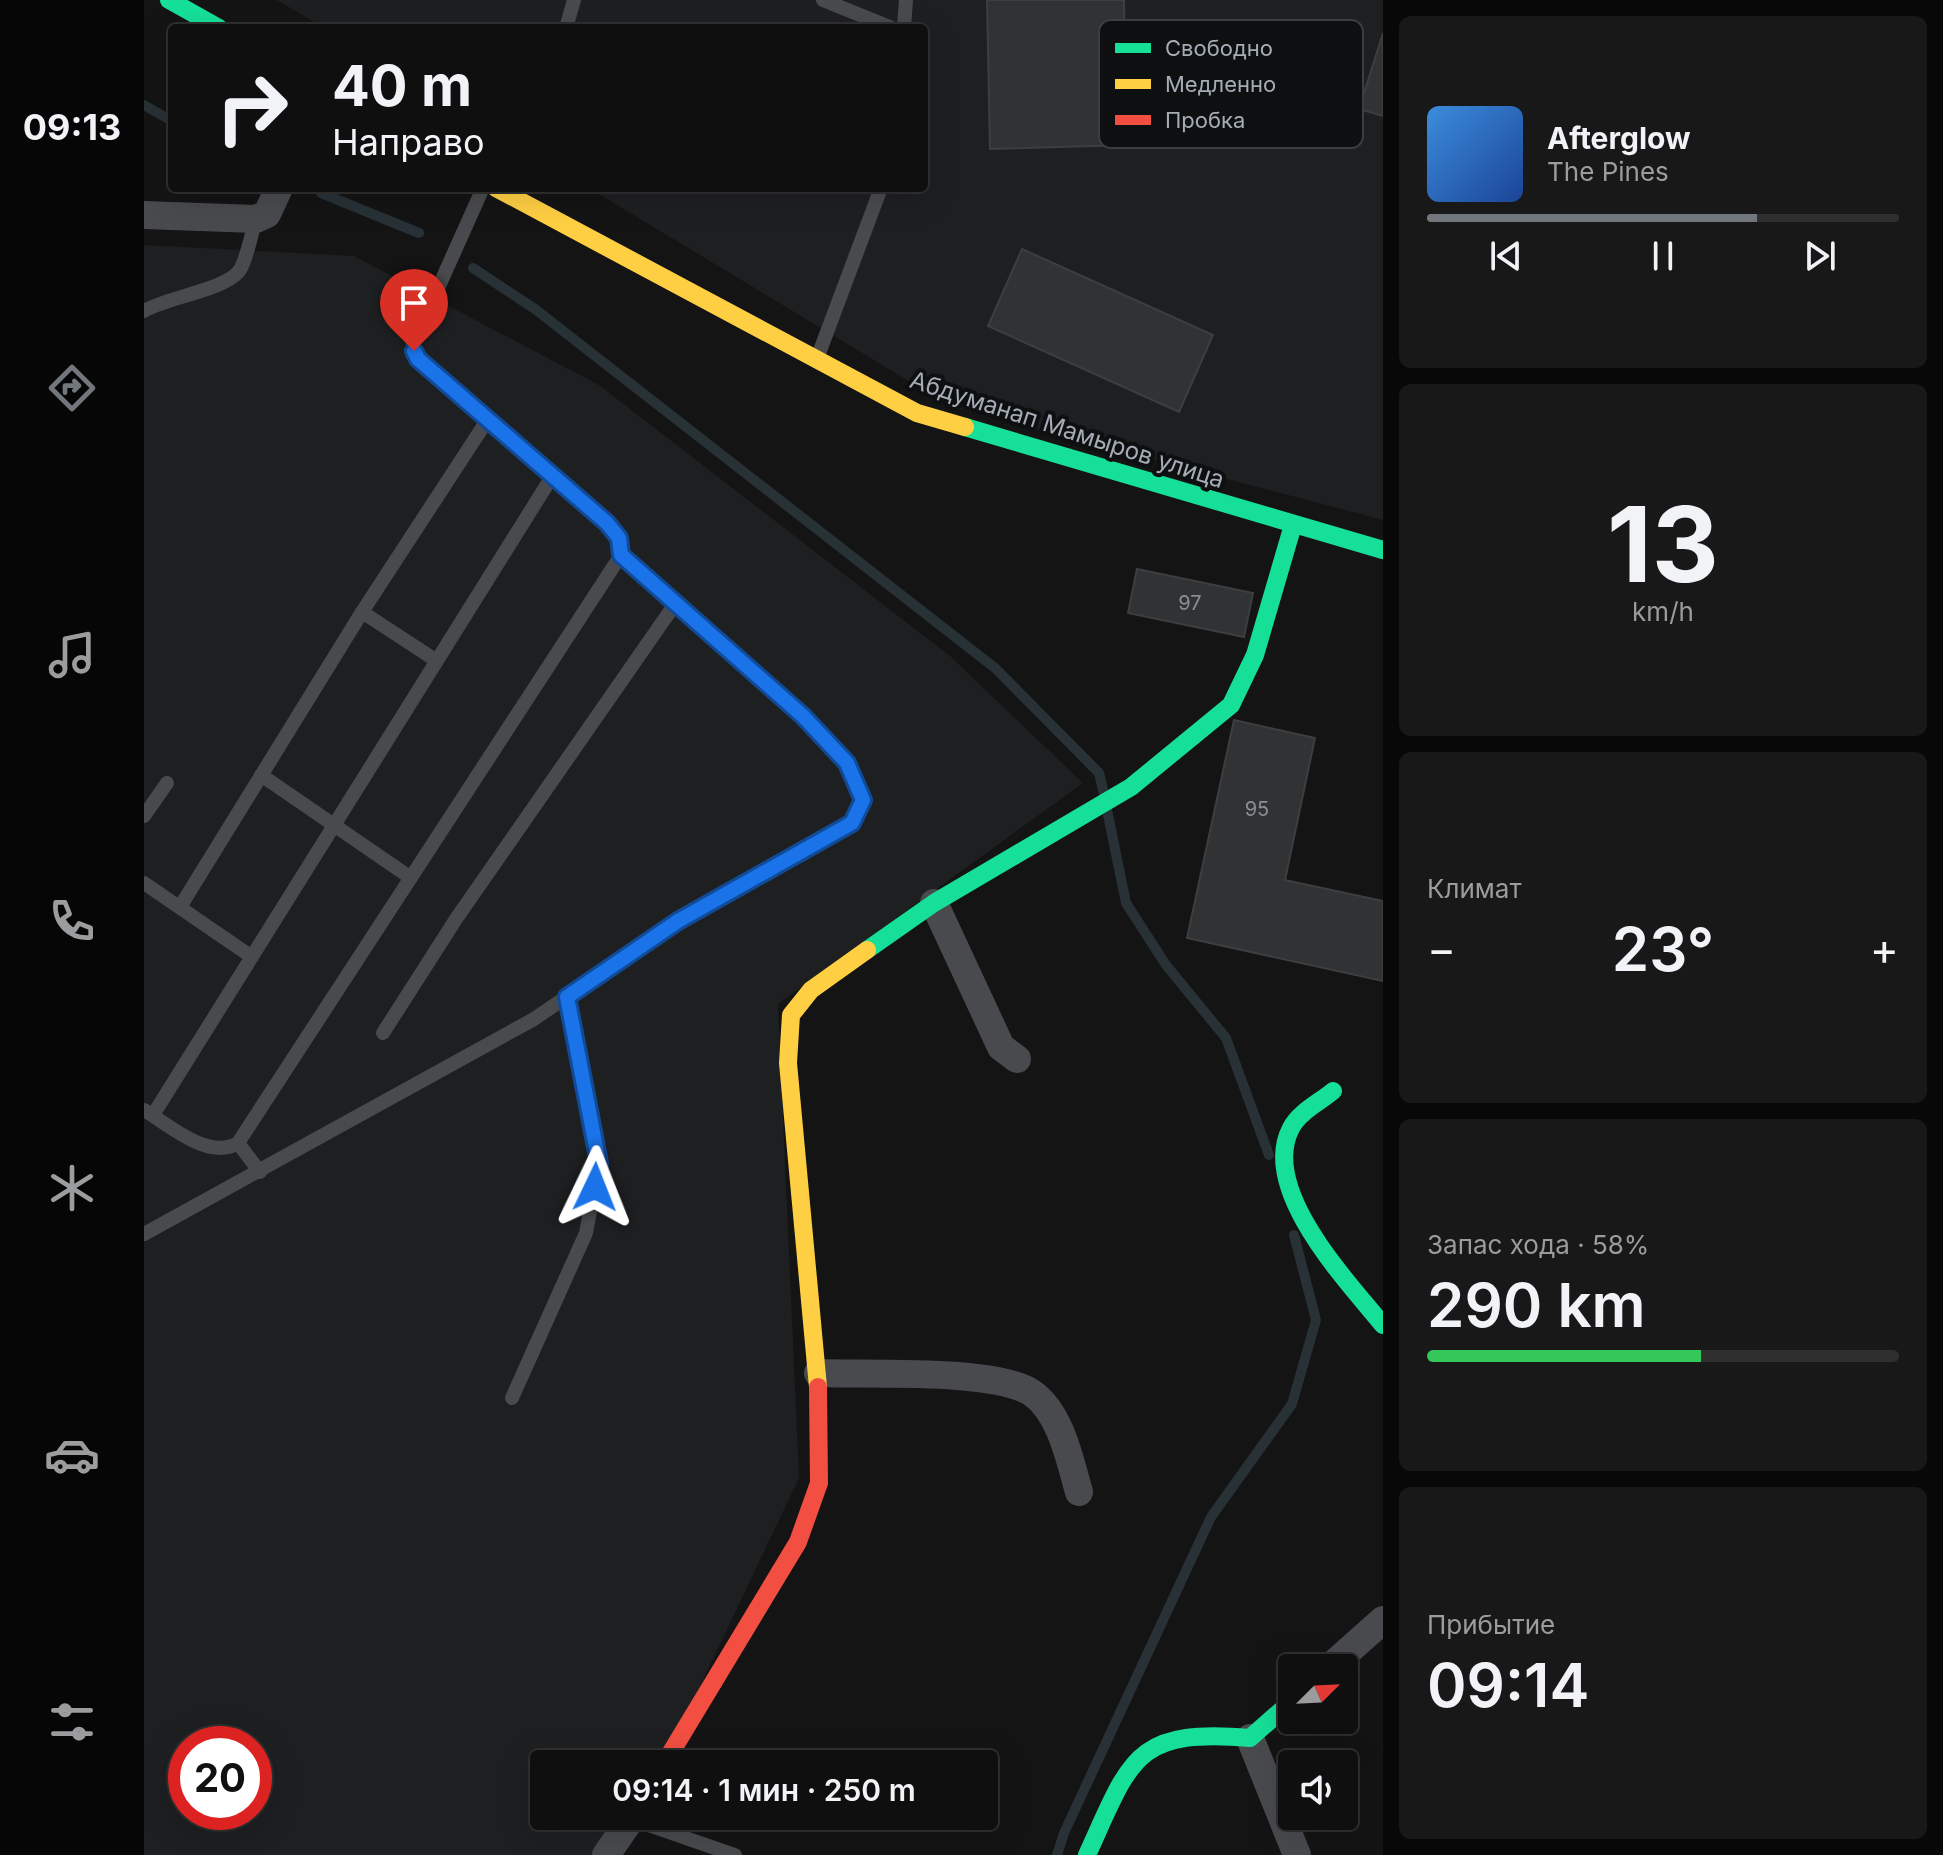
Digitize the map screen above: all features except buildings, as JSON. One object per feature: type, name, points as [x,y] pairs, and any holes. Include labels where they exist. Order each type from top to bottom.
[{"type":"street","points":[[169,0],[212,24]]},
{"type":"street","points":[[144,215],[256,219],[267,214],[277,192]]},
{"type":"street","name":"Абдуманап Мамыров улица","points":[[514,192],[917,413],[1383,550]]},
{"type":"street","points":[[672,1750],[798,1542],[819,1483],[818,1373],[788,1063],[791,1015],[811,990],[934,903],[1085,817],[1131,787],[1231,705],[1255,655],[1293,525]]},
{"type":"street","points":[[934,903],[1001,1047],[1017,1059]]},
{"type":"street","points":[[1333,1091],[1291,1128],[1285,1159],[1290,1196],[1319,1246],[1383,1325]]},
{"type":"street","points":[[818,1373],[999,1379],[1033,1393],[1054,1420],[1079,1492]]},
{"type":"street","points":[[1345,1654],[1383,1620]]},
{"type":"street","points":[[1087,1855],[1123,1779],[1156,1744],[1208,1734],[1250,1738],[1278,1713]]},
{"type":"street","points":[[1250,1738],[1297,1855]]},
{"type":"street","points":[[606,1855],[624,1830]]},
{"type":"lane","points":[[567,24],[574,0]]},
{"type":"lane","points":[[823,0],[882,24]]},
{"type":"lane","points":[[904,24],[906,0]]},
{"type":"lane","points":[[481,192],[413,344],[418,359],[553,475],[607,523],[619,538],[621,555],[238,1143],[229,1149],[212,1148],[148,1113],[252,957],[553,475]]},
{"type":"lane","points":[[816,360],[879,192]]},
{"type":"lane","points":[[144,311],[158,302],[229,281],[240,270],[256,219]]},
{"type":"lane","points":[[180,907],[362,612],[488,419]]},
{"type":"lane","points":[[144,1233],[534,1019],[678,921],[852,823],[863,800],[847,763],[803,716],[621,555]]},
{"type":"lane","points":[[383,1033],[456,919],[675,604]]},
{"type":"lane","points":[[362,612],[437,661]]},
{"type":"lane","points":[[261,775],[411,878]]},
{"type":"lane","points":[[144,816],[167,783]]},
{"type":"lane","points":[[144,883],[252,957]]},
{"type":"lane","points":[[512,1398],[586,1233],[599,1163],[567,997]]},
{"type":"lane","points":[[238,1143],[260,1172]]},
{"type":"lane","points":[[665,1830],[735,1855]]},
{"type":"shaded area","points":[[277,0],[1383,0],[1383,520],[950,406],[596,192],[928,192],[928,24],[317,24]]},
{"type":"shaded area","points":[[144,245],[354,256],[599,385],[950,656],[1083,783],[778,1004],[799,1478],[670,1750],[530,1750],[530,1830],[624,1830],[596,1855],[144,1855]]},
{"type":"waterway","points":[[144,105],[168,119]]},
{"type":"waterway","points":[[321,193],[419,233]]},
{"type":"waterway","points":[[473,268],[535,309],[995,668],[1099,773],[1104,794]]},
{"type":"waterway","points":[[1107,810],[1126,903],[1166,965],[1226,1038],[1269,1155]]},
{"type":"waterway","points":[[1057,1855],[1064,1833],[1211,1517],[1292,1404],[1316,1320],[1294,1235]]},
{"type":"traffic: fast","points":[[169,0],[212,24]]},
{"type":"traffic: fast","points":[[965,427],[1383,550]]},
{"type":"traffic: fast","points":[[867,950],[934,903],[1131,787],[1231,705],[1255,655],[1293,525]]},
{"type":"traffic: fast","points":[[1333,1091],[1304,1112],[1291,1128],[1284,1152],[1287,1178],[1297,1206],[1312,1233],[1383,1325]]},
{"type":"traffic: fast","points":[[1087,1855],[1127,1773],[1142,1757],[1159,1745],[1182,1739],[1211,1736],[1250,1738],[1278,1713]]},
{"type":"traffic: slow","points":[[503,192],[917,413],[965,427]]},
{"type":"traffic: slow","points":[[818,1387],[788,1063],[791,1015],[811,990],[867,950]]},
{"type":"traffic: jam","points":[[672,1750],[798,1542],[819,1483],[818,1387]]},
{"type":"route","points":[[414,351],[418,359],[607,523],[619,538],[621,555],[803,716],[847,763],[863,800],[852,823],[678,921],[567,997],[599,1163],[595,1187]]}]
